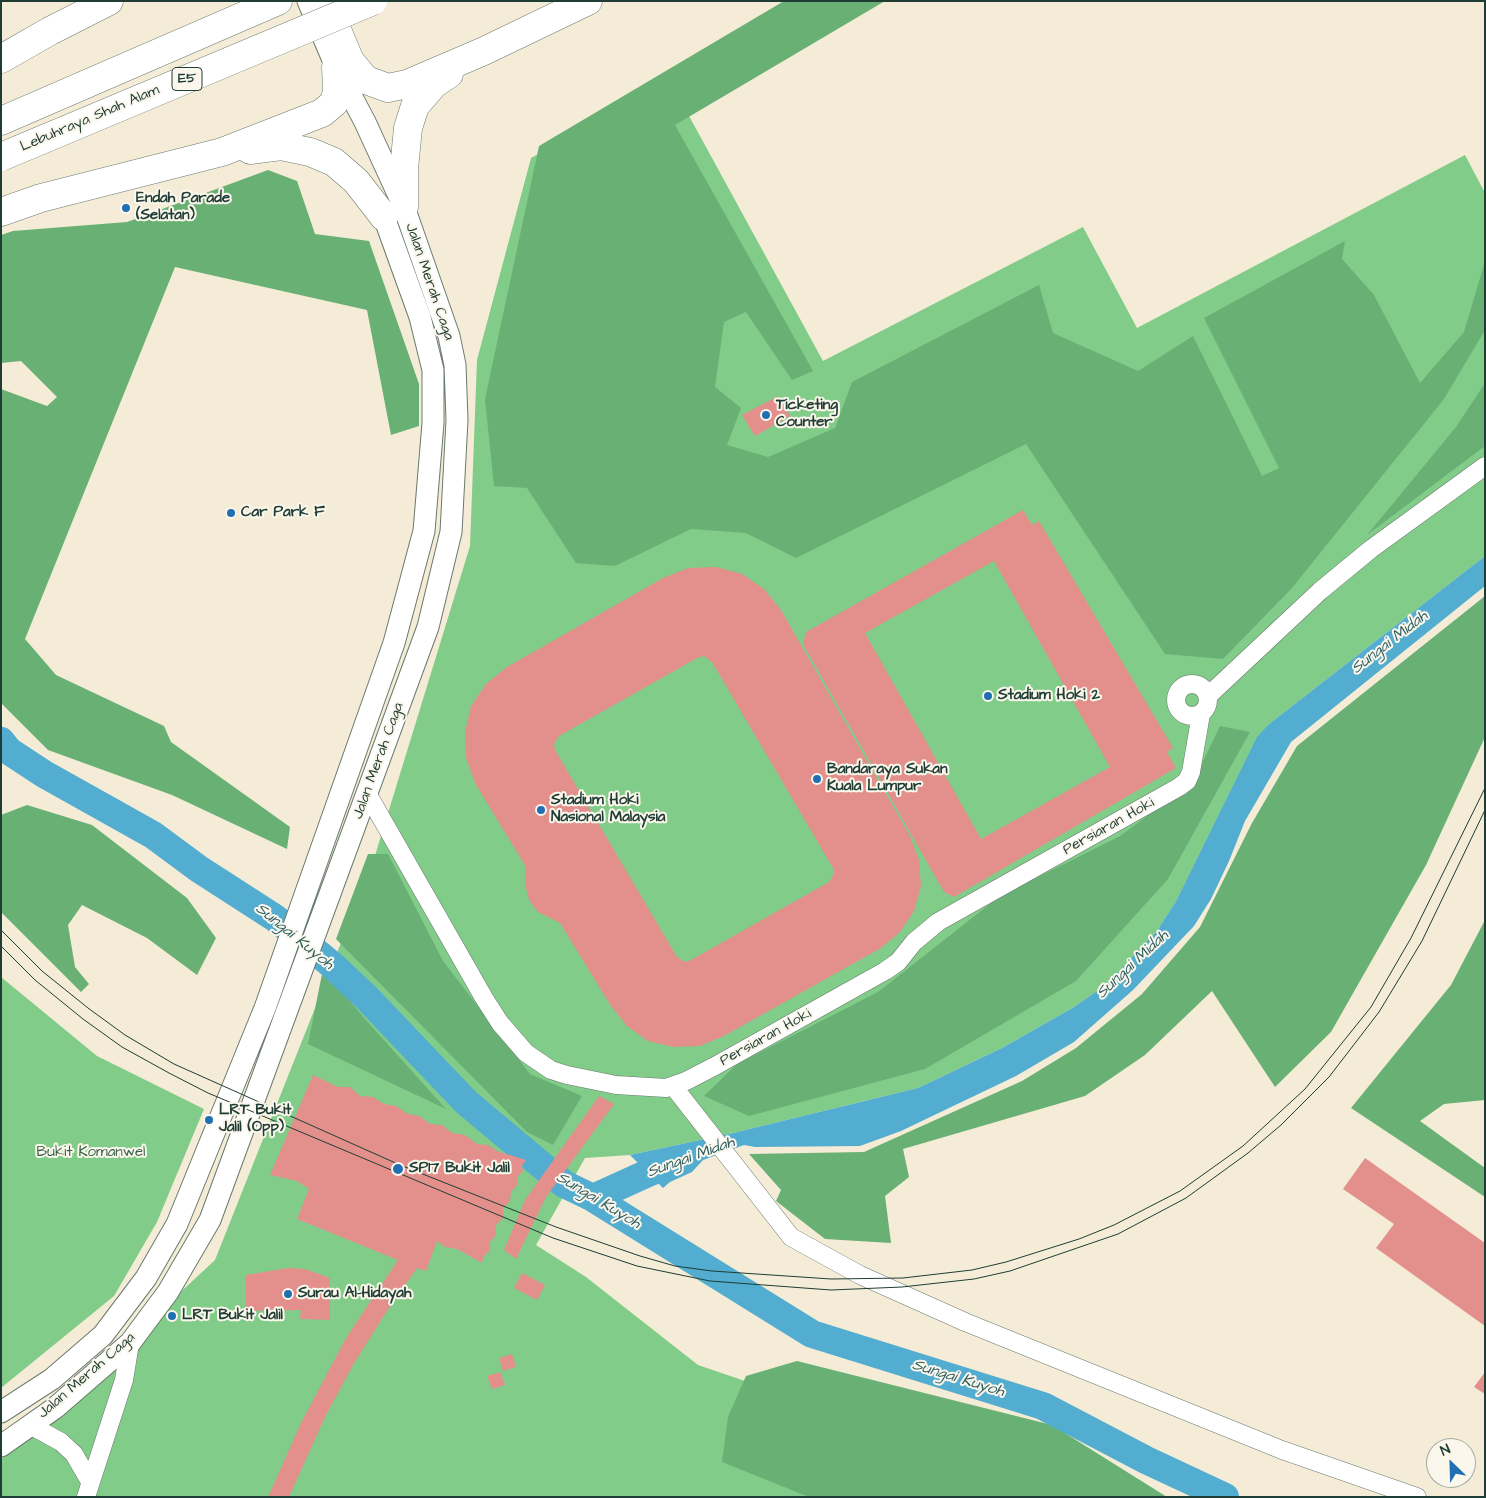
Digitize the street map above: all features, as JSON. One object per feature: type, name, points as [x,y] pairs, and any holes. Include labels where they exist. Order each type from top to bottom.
[{"type":"highway","points":[[1,59],[109,1]]},
{"type":"highway","name":"E5","points":[[1,121],[278,1]]},
{"type":"highway","points":[[325,1],[350,61],[366,80],[376,86],[395,88],[484,51],[588,1]]},
{"type":"highway","name":"Lebuhraya Shah Alam","points":[[1,157],[373,1]]},
{"type":"highway","points":[[222,152],[282,146],[310,152],[334,162],[394,212],[405,161],[408,128],[415,106],[434,84],[484,51]]},
{"type":"highway","points":[[1,212],[41,198],[222,152],[322,113],[334,103],[337,91],[336,67]]},
{"type":"street","name":"Jalan Merah Caga","points":[[1,1412],[52,1379],[104,1335],[146,1278],[177,1224],[265,1008],[394,643],[424,531],[433,423],[434,370],[394,212],[366,122],[336,67],[308,1]]},
{"type":"street","name":"Jalan Merah Caga","points":[[1,1446],[55,1408],[130,1343],[168,1292],[210,1220],[428,627],[451,532],[457,420],[455,365],[441,308],[394,212]]},
{"type":"street","points":[[1208,696],[1320,592],[1371,549],[1485,466]]},
{"type":"street","points":[[1193,683],[1203,687],[1208,696],[1207,706],[1201,714],[1191,716],[1182,712],[1176,704],[1177,694],[1183,686],[1193,683]]},
{"type":"street","name":"Persiaran Hoki","points":[[367,793],[484,998],[500,1023],[526,1053],[551,1070],[567,1075],[638,1088],[673,1086],[715,1066],[885,972],[898,962],[925,931],[938,922],[1179,787],[1187,781],[1191,772],[1201,714]]},
{"type":"street","points":[[673,1086],[765,1201],[791,1237],[860,1275],[965,1322],[1282,1450],[1417,1497]]},
{"type":"street","points":[[88,1489],[124,1380],[130,1343]]},
{"type":"street","points":[[30,1426],[61,1442],[74,1454],[88,1489]]},
{"type":"green space","points":[[784,1],[885,1],[675,125],[813,371],[792,380],[746,312],[724,322],[715,387],[741,408],[727,445],[768,457],[835,428],[852,382],[1039,285],[1053,333],[1138,371],[1193,336],[1262,476],[1279,468],[1204,318],[1345,241],[1342,259],[1374,295],[1420,383],[1464,332],[1485,261],[1485,330],[1444,399],[1292,588],[1223,659],[1165,654],[1026,444],[796,558],[746,533],[691,529],[615,566],[576,563],[527,488],[494,486],[485,399],[539,146]]},
{"type":"green space","name":"Bandaraya Sukan Kuala Lumpur","points":[[671,83],[823,361],[1083,227],[1137,328],[1465,155],[1485,193],[1485,556],[1269,724],[1257,738],[1175,903],[1156,932],[1138,952],[1107,984],[1074,1007],[1002,1048],[918,1088],[733,1133],[630,1155],[585,1158],[536,1245],[586,1277],[698,1365],[833,1411],[1133,1497],[1,1497],[1,1459],[215,1260],[373,862],[470,546],[477,360],[531,158]]},
{"type":"green space","points":[[268,170],[297,181],[315,234],[369,241],[419,384],[419,426],[391,435],[367,310],[175,267],[25,639],[56,675],[164,726],[171,742],[290,827],[287,849],[172,795],[48,750],[1,703],[1,389],[47,406],[57,397],[21,361],[1,363],[1,235],[13,231],[127,222]]},
{"type":"green space","points":[[1485,383],[1485,446],[1367,535],[1456,427]]},
{"type":"green space","points":[[1485,596],[1485,737],[1426,865],[1331,1032],[1275,1087],[1212,991],[1145,1055],[1085,1096],[903,1149],[909,1177],[885,1196],[891,1243],[825,1239],[776,1201],[781,1190],[749,1154],[864,1152],[1022,1081],[1076,1048],[1142,994],[1200,927],[1252,823],[1297,746]]},
{"type":"green space","points":[[1220,726],[1250,732],[1168,879],[1076,981],[925,1069],[749,1116],[704,1096],[737,1064],[878,992],[1000,896],[1120,836],[1193,782]]},
{"type":"green space","points":[[27,805],[92,825],[187,898],[216,938],[197,975],[147,938],[82,905],[68,925],[75,967],[89,984],[81,992],[1,912],[1,815]]},
{"type":"green space","points":[[368,854],[388,854],[443,961],[530,1074],[582,1096],[553,1145],[527,1132],[336,939]]},
{"type":"green space","points":[[1485,920],[1485,1100],[1444,1104],[1420,1121],[1485,1168],[1485,1197],[1351,1108],[1451,985]]},
{"type":"green space","points":[[323,969],[365,1019],[446,1109],[308,1044]]},
{"type":"green space","name":"Bukit Komanwel","points":[[1,977],[97,1056],[204,1109],[157,1222],[114,1296],[1,1388]]},
{"type":"green space","points":[[797,1361],[1052,1425],[1167,1497],[809,1497],[722,1462],[728,1417],[746,1376]]},
{"type":"water","points":[[1485,556],[1485,586],[1291,742],[1245,821],[1211,899],[1194,926],[1133,990],[1074,1042],[1016,1076],[901,1131],[860,1146],[755,1147],[744,1145],[703,1160],[692,1172],[670,1182],[663,1188],[630,1155],[733,1133],[918,1088],[1002,1048],[1074,1007],[1107,984],[1156,932],[1175,903],[1257,737],[1269,724]]},
{"type":"building","name":"Ticketing Counter","points":[[778,396],[790,416],[755,436],[742,415]]},
{"type":"building","points":[[1023,510],[1032,525],[1039,521],[1173,748],[1167,752],[1176,768],[954,897],[944,892],[803,644],[806,632]],"holes":[[[994,561],[1110,767],[981,839],[865,633]]]},
{"type":"building","name":"Stadium Hoki Nasional Malaysia","points":[[716,567],[742,574],[764,589],[781,610],[910,836],[919,860],[921,886],[914,911],[900,932],[881,948],[724,1036],[700,1046],[673,1047],[648,1041],[627,1026],[611,1006],[560,923],[538,912],[529,900],[525,884],[526,867],[475,783],[466,758],[465,732],[471,706],[486,684],[507,667],[663,578],[688,568]],"holes":[[[704,656],[712,662],[833,868],[834,874],[829,882],[685,962],[677,957],[555,750],[554,744],[559,736],[697,658]]]},
{"type":"building","name":"SP17 Bukit Jalil","points":[[313,1075],[338,1087],[350,1087],[360,1096],[373,1097],[384,1104],[396,1106],[408,1114],[419,1116],[430,1124],[442,1125],[452,1133],[465,1135],[477,1144],[488,1145],[497,1151],[526,1160],[522,1166],[523,1171],[517,1177],[517,1185],[511,1192],[510,1201],[503,1208],[503,1218],[496,1225],[496,1235],[490,1242],[489,1251],[484,1256],[482,1263],[457,1249],[445,1247],[437,1241],[426,1271],[417,1268],[353,1365],[325,1417],[289,1497],[268,1497],[301,1423],[346,1338],[398,1260],[297,1219],[309,1189],[297,1181],[270,1175]]},
{"type":"building","points":[[599,1096],[614,1104],[546,1197],[516,1259],[504,1250],[525,1200]]},
{"type":"building","points":[[1365,1158],[1485,1243],[1485,1326],[1376,1248],[1394,1224],[1343,1189]]},
{"type":"building","name":"Surau Al-Hidayah","points":[[288,1268],[305,1269],[330,1278],[330,1320],[300,1319],[301,1310],[246,1311],[246,1275]]},
{"type":"building","points":[[522,1273],[545,1285],[537,1300],[514,1288]]},
{"type":"building","points":[[512,1354],[516,1367],[503,1371],[499,1358]]},
{"type":"building","points":[[500,1372],[505,1385],[492,1389],[487,1376]]},
{"type":"building","points":[[1485,1372],[1485,1394],[1474,1387]]},
{"type":"waterway","name":"Sungai Kuyoh","points":[[1,741],[9,751],[44,774],[153,835],[199,869],[275,918],[332,965],[366,997],[466,1102],[564,1184],[593,1198],[812,1334],[1043,1406],[1146,1460],[1225,1497]]},
{"type":"waterway","name":"Sungai Midah","points":[[593,1198],[684,1159]]},
{"type":"tram line","points":[[1,930],[42,971],[88,1008],[125,1035],[174,1064],[400,1165],[556,1227],[675,1266],[712,1271],[831,1279],[903,1278],[972,1270],[1006,1262],[1079,1239],[1114,1225],[1180,1191],[1243,1146],[1305,1089],[1371,1007],[1411,938],[1485,788]]},
{"type":"tram line","points":[[1,946],[35,980],[83,1019],[122,1047],[169,1073],[208,1093],[553,1238],[637,1266],[710,1281],[831,1290],[902,1287],[974,1279],[1010,1271],[1118,1234],[1186,1198],[1248,1153],[1281,1125],[1329,1077],[1379,1012],[1422,941],[1485,810]]},
{"type":"place","name":"Endah Parade (Selatan)","points":[[126,208]]},
{"type":"place","name":"Ticketing Counter","points":[[766,415]]},
{"type":"place","name":"Car Park F","points":[[231,513]]},
{"type":"place","name":"Stadium Hoki 2","points":[[988,696]]},
{"type":"place","name":"Bandaraya Sukan Kuala Lumpur","points":[[817,779]]},
{"type":"place","name":"Stadium Hoki Nasional Malaysia","points":[[541,810]]},
{"type":"place","name":"LRT Bukit Jalil (Opp)","points":[[209,1120]]},
{"type":"place","name":"SP17 Bukit Jalil","points":[[398,1169]]},
{"type":"place","name":"Surau Al-Hidayah","points":[[288,1294]]},
{"type":"place","name":"LRT Bukit Jalil","points":[[172,1316]]}]
